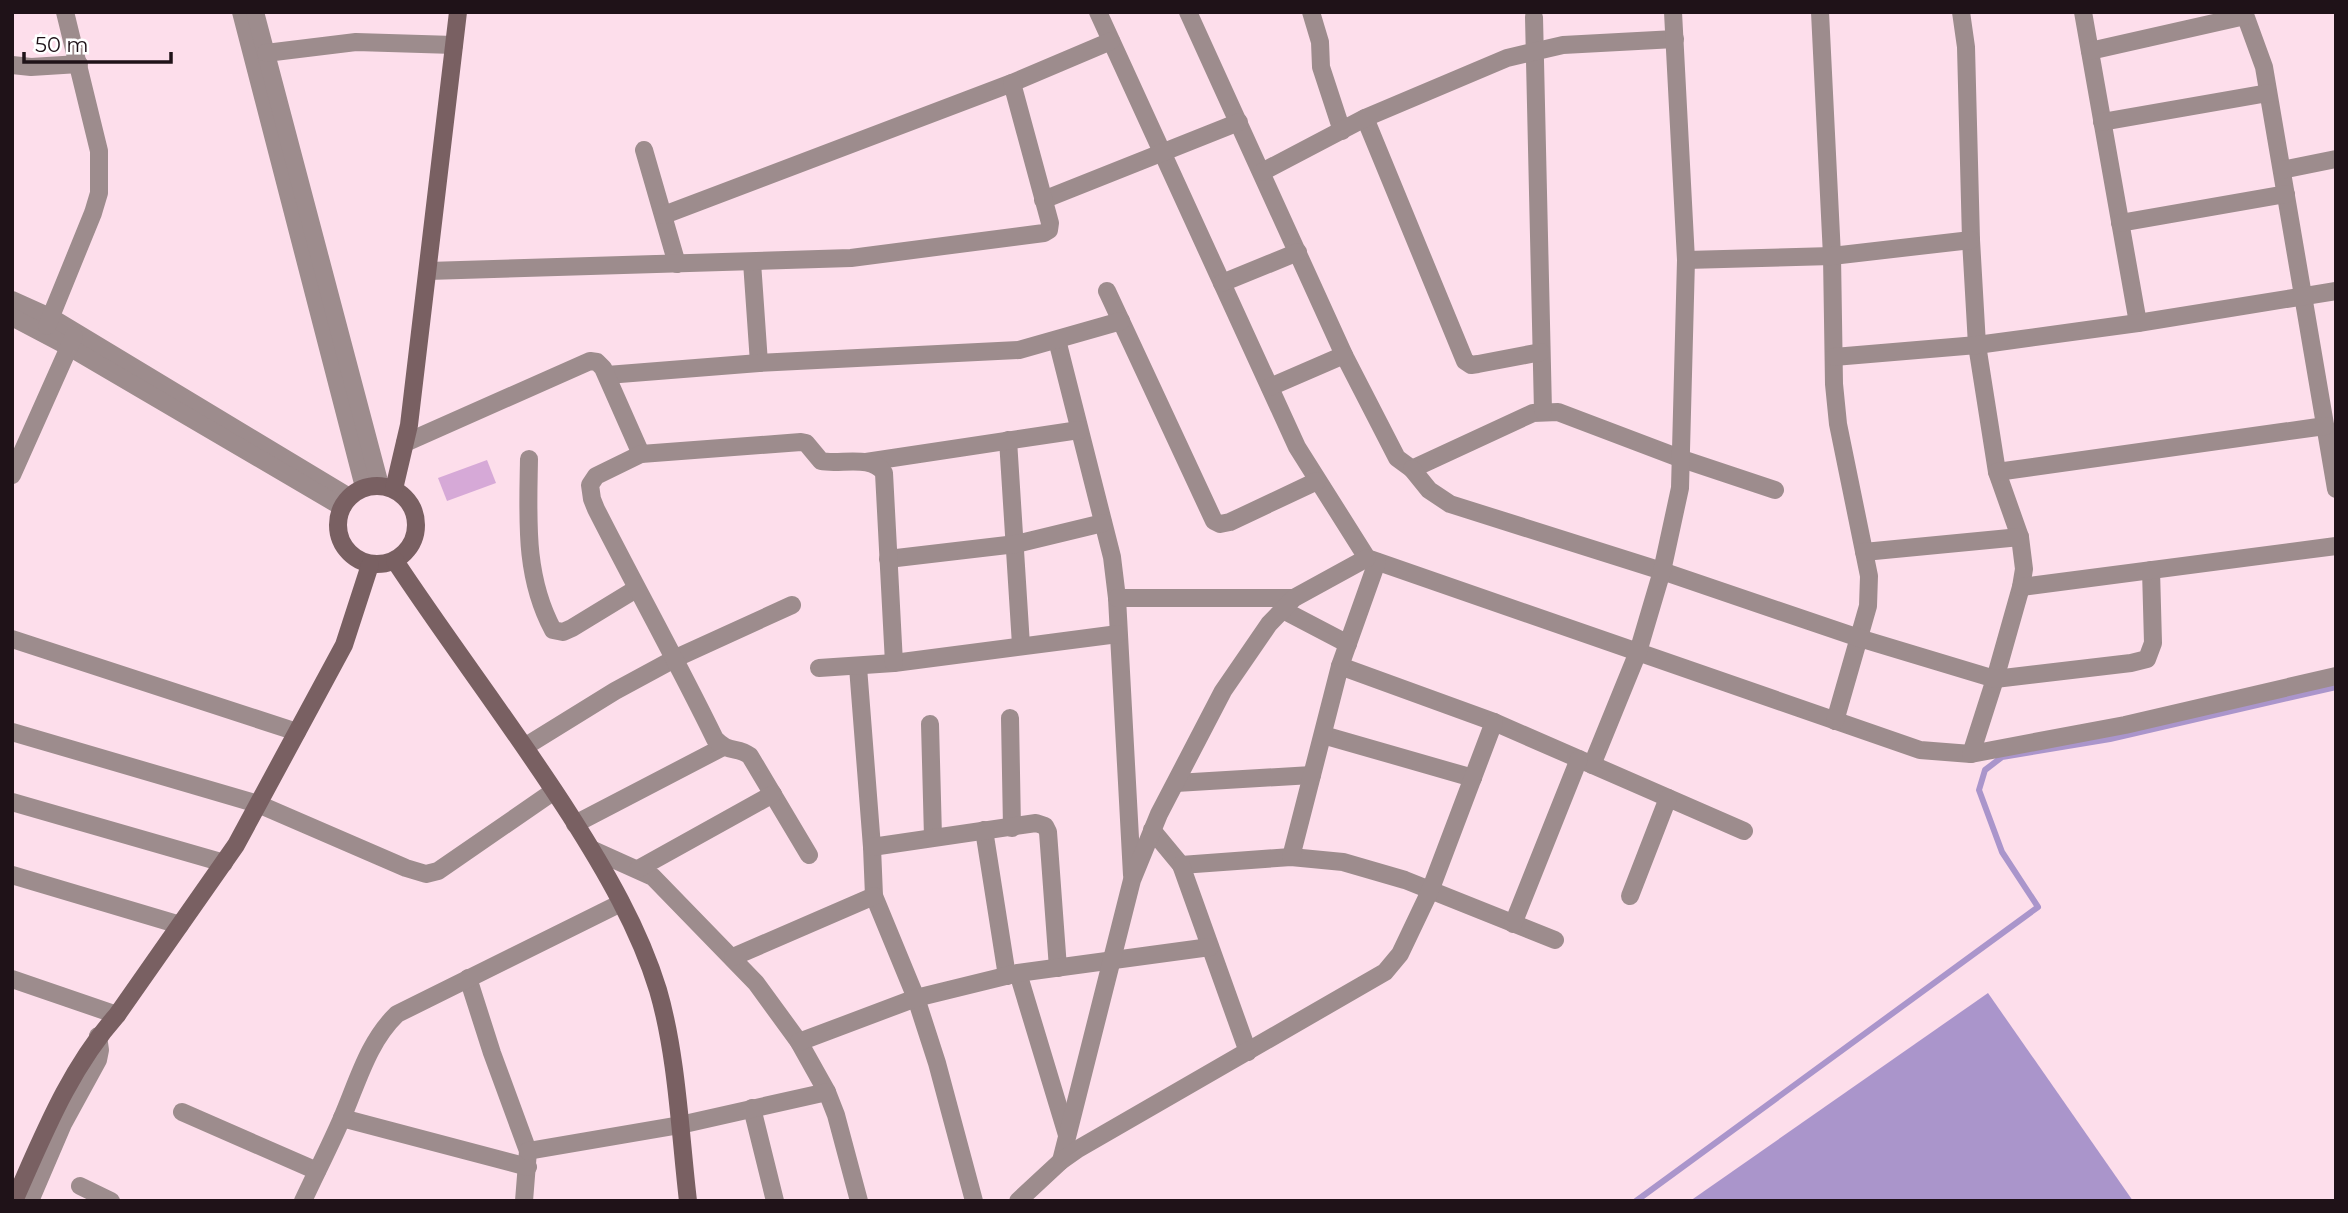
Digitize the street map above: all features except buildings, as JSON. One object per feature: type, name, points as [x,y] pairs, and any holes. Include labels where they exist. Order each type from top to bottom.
[{"type":"main road","points":[[366,493],[403,495],[415,512],[417,528],[413,542],[395,561],[383,565],[369,565],[350,554],[339,537],[337,522],[366,493],[405,443],[458,12]]},
{"type":"main road","points":[[395,561],[526,746],[593,850],[634,926],[658,992],[667,1028],[688,1201]]},
{"type":"main road","points":[[14,1201],[65,1089],[98,1036],[117,1015],[236,845],[344,645],[369,565]]},
{"type":"street","points":[[47,325],[99,193],[99,151],[65,12]]},
{"type":"street","points":[[241,12],[366,493]]},
{"type":"street","points":[[255,12],[366,493]]},
{"type":"street","points":[[1098,12],[1297,447],[1317,481],[1372,560],[1920,750],[1972,754],[2125,725],[2336,676]]},
{"type":"street","points":[[1188,12],[1345,355],[1397,458],[1412,469],[1429,490],[1450,504],[1662,571],[1859,638],[1995,679],[2147,659],[2153,643],[2151,570]]},
{"type":"street","points":[[1513,924],[1585,762],[1638,652],[1676,515],[1682,459],[1686,260],[1673,12]]},
{"type":"street","points":[[1820,12],[1838,424],[1869,576],[1868,606],[1835,721]]},
{"type":"street","points":[[1961,12],[1966,47],[1970,240],[1978,345],[1997,472],[2020,537],[2024,569],[1972,754]]},
{"type":"street","points":[[2083,12],[2138,323]]},
{"type":"street","points":[[1317,14],[1321,67],[1342,131]]},
{"type":"street","points":[[2090,51],[2244,14],[2264,67],[2336,489]]},
{"type":"street","points":[[1534,17],[1543,411]]},
{"type":"street","points":[[1262,172],[1365,118],[1507,58],[1563,44],[1675,39]]},
{"type":"street","points":[[266,53],[356,41],[454,45]]},
{"type":"street","points":[[663,215],[1012,83],[1111,41]]},
{"type":"street","points":[[12,65],[31,67],[79,64]]},
{"type":"street","points":[[428,271],[851,258],[1037,235],[1049,230],[1050,223],[1012,83]]},
{"type":"street","points":[[2102,122],[2268,93]]},
{"type":"street","points":[[1365,118],[1465,361],[1471,365],[1541,352]]},
{"type":"street","points":[[1043,200],[1239,122]]},
{"type":"street","points":[[644,150],[677,264]]},
{"type":"street","points":[[2282,170],[2336,159]]},
{"type":"street","points":[[2120,223],[2286,194]]},
{"type":"street","points":[[1686,260],[1832,256],[1970,240]]},
{"type":"street","points":[[1222,283],[1298,252]]},
{"type":"street","points":[[752,261],[759,363]]},
{"type":"street","points":[[1107,291],[1214,521],[1220,524],[1230,522],[1317,481]]},
{"type":"street","points":[[1834,357],[1978,345],[2138,323],[2336,291]]},
{"type":"street","points":[[12,300],[72,340],[366,493]]},
{"type":"street","points":[[12,317],[47,325]]},
{"type":"street","points":[[607,375],[759,363],[1018,350],[1121,321]]},
{"type":"street","points":[[12,475],[72,340]]},
{"type":"street","points":[[1057,340],[1112,557],[1117,598],[1132,880]]},
{"type":"street","points":[[1270,387],[1345,355]]},
{"type":"street","points":[[405,443],[590,361],[597,362],[607,375],[641,454]]},
{"type":"street","points":[[1412,469],[1522,418],[1543,411],[1558,412],[1682,459],[1775,490]]},
{"type":"street","points":[[1997,472],[2325,426]]},
{"type":"street","points":[[809,855],[750,755],[723,747],[715,738],[676,658],[636,589],[596,509],[590,485],[596,476],[641,454],[801,442],[806,443],[821,461],[866,462],[1079,430]]},
{"type":"street","points":[[1008,440],[1021,645]]},
{"type":"street","points":[[528,459],[531,569],[553,630],[563,632],[572,628],[636,589]]},
{"type":"street","points":[[866,462],[875,464],[884,473],[894,663]]},
{"type":"street","points":[[888,559],[1016,544],[1103,523]]},
{"type":"street","points":[[1864,552],[2020,537]]},
{"type":"street","points":[[2021,587],[2336,546]]},
{"type":"street","points":[[1061,1161],[1132,880],[1152,830],[1223,691],[1250,650],[1289,604],[1372,560]]},
{"type":"street","points":[[1291,857],[1340,666],[1372,560]]},
{"type":"street","points":[[1117,598],[1289,604],[1348,644]]},
{"type":"street","points":[[526,746],[615,691],[676,658],[792,604]]},
{"type":"street","points":[[819,668],[894,663],[1118,634]]},
{"type":"street","points":[[12,639],[297,732]]},
{"type":"street","points":[[1340,666],[1494,722],[1744,831]]},
{"type":"street","points":[[858,667],[874,896],[916,998],[937,1063],[974,1201]]},
{"type":"street","points":[[1010,719],[1012,828]]},
{"type":"street","points":[[1018,1201],[1061,1161],[1092,1140],[1385,972],[1400,954],[1430,891],[1494,722]]},
{"type":"street","points":[[930,724],[933,837]]},
{"type":"street","points":[[12,733],[258,804],[406,868],[426,874],[438,871],[555,791]]},
{"type":"street","points":[[1322,735],[1473,778]]},
{"type":"street","points":[[575,824],[723,747]]},
{"type":"street","points":[[1176,783],[1312,775]]},
{"type":"street","points":[[638,869],[773,794]]},
{"type":"street","points":[[1630,896],[1668,798]]},
{"type":"street","points":[[12,802],[224,863]]},
{"type":"street","points":[[872,847],[1042,824],[1048,832],[1058,968]]},
{"type":"street","points":[[984,830],[1012,975],[1067,1135]]},
{"type":"street","points":[[1152,830],[1181,865],[1248,1052]]},
{"type":"street","points":[[593,850],[638,869],[663,885],[756,983],[799,1042],[827,1092],[836,1115],[859,1201]]},
{"type":"street","points":[[1181,865],[1291,857],[1343,862],[1405,880],[1555,940]]},
{"type":"street","points":[[12,875],[180,925]]},
{"type":"street","points":[[733,957],[874,896]]},
{"type":"street","points":[[303,1201],[342,1118],[371,1046],[384,1026],[410,1007],[621,903]]},
{"type":"street","points":[[799,1042],[916,998],[1012,975],[1210,947]]},
{"type":"street","points":[[468,978],[528,1159],[524,1201]]},
{"type":"street","points":[[12,979],[117,1015]]},
{"type":"street","points":[[30,1201],[63,1124],[98,1060],[98,1036]]},
{"type":"street","points":[[342,1118],[528,1159],[827,1092]]},
{"type":"street","points":[[752,1108],[775,1201]]},
{"type":"street","points":[[182,1112],[317,1171]]},
{"type":"street","points":[[80,1186],[111,1201]]},
{"type":"shaded area","points":[[1988,993],[2133,1201],[1690,1201]]},
{"type":"waterway","points":[[1636,1201],[2038,907],[2002,852],[1979,790],[1985,770],[2002,757],[2110,739],[2336,687]]}]
